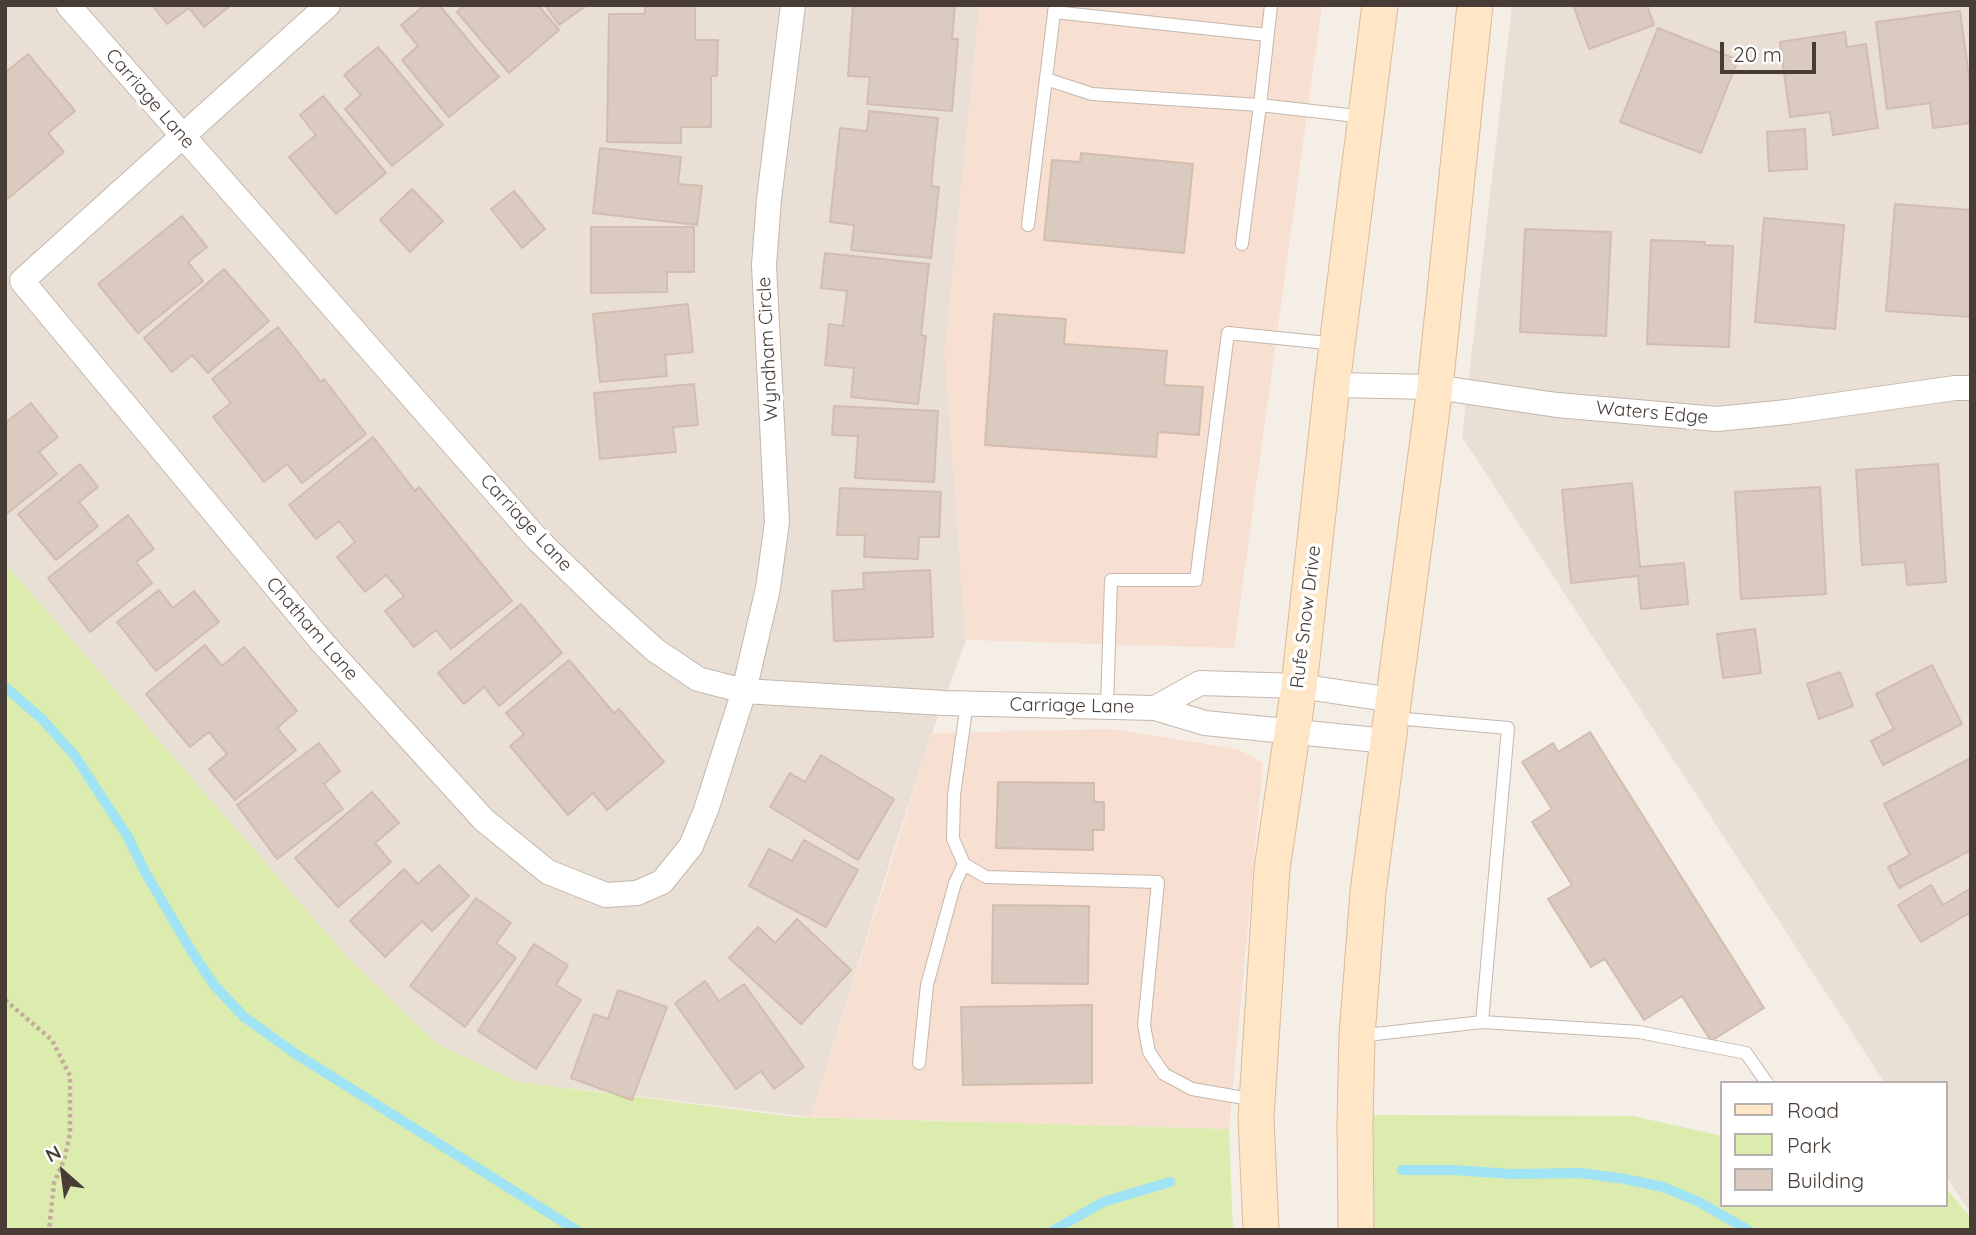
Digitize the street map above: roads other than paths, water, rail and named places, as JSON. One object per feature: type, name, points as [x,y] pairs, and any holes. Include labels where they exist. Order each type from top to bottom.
[{"type":"main road","name":"Rufe Snow Drive","points":[[1261,1230],[1256,1100],[1272,869],[1299,686],[1332,385],[1380,5]]},
{"type":"main road","points":[[1356,1230],[1357,1036],[1367,904],[1435,387],[1475,5]]},
{"type":"street","name":"Carriage Lane","points":[[68,5],[537,539],[655,650],[698,679],[744,691],[967,704],[1155,708],[1205,723],[1292,732],[1390,719]]},
{"type":"street","points":[[183,136],[328,5]]},
{"type":"street","name":"Wyndham Circle","points":[[744,691],[768,589],[777,522],[764,265],[769,199],[793,5]]},
{"type":"street","name":"Chatham Lane","points":[[183,136],[22,281],[322,642],[484,820],[548,872],[606,895],[637,892],[662,882],[691,846],[706,810],[744,691]]},
{"type":"street","name":"Waters Edge","points":[[1332,385],[1435,387],[1558,405],[1717,419],[1971,388]]},
{"type":"street","name":"Carriage Lane","points":[[1155,708],[1200,684],[1299,686],[1390,719]]},
{"type":"lane","points":[[1242,244],[1271,5]]},
{"type":"lane","points":[[1028,225],[1054,9],[1267,35]]},
{"type":"lane","points":[[1046,79],[1092,94],[1260,105],[1366,117]]},
{"type":"lane","points":[[1107,707],[1111,580],[1196,580],[1228,333],[1338,344]]},
{"type":"lane","points":[[967,704],[954,795],[953,839],[964,864],[986,877],[1158,882],[1144,1025],[1149,1052],[1164,1074],[1192,1089],[1256,1100]]},
{"type":"lane","points":[[1390,719],[1508,728],[1482,1022]]},
{"type":"lane","points":[[919,1063],[927,985],[964,864]]},
{"type":"lane","points":[[1357,1036],[1482,1022],[1639,1032],[1746,1053],[1766,1081]]},
{"type":"waterway","points":[[5,687],[42,719],[75,756],[128,837],[145,872],[192,952],[214,985],[244,1017],[296,1054],[576,1230]]},
{"type":"waterway","points":[[1402,1170],[1512,1174],[1581,1173],[1625,1179],[1663,1187],[1699,1202],[1748,1230]]},
{"type":"waterway","points":[[1054,1230],[1103,1202],[1170,1182]]}]
